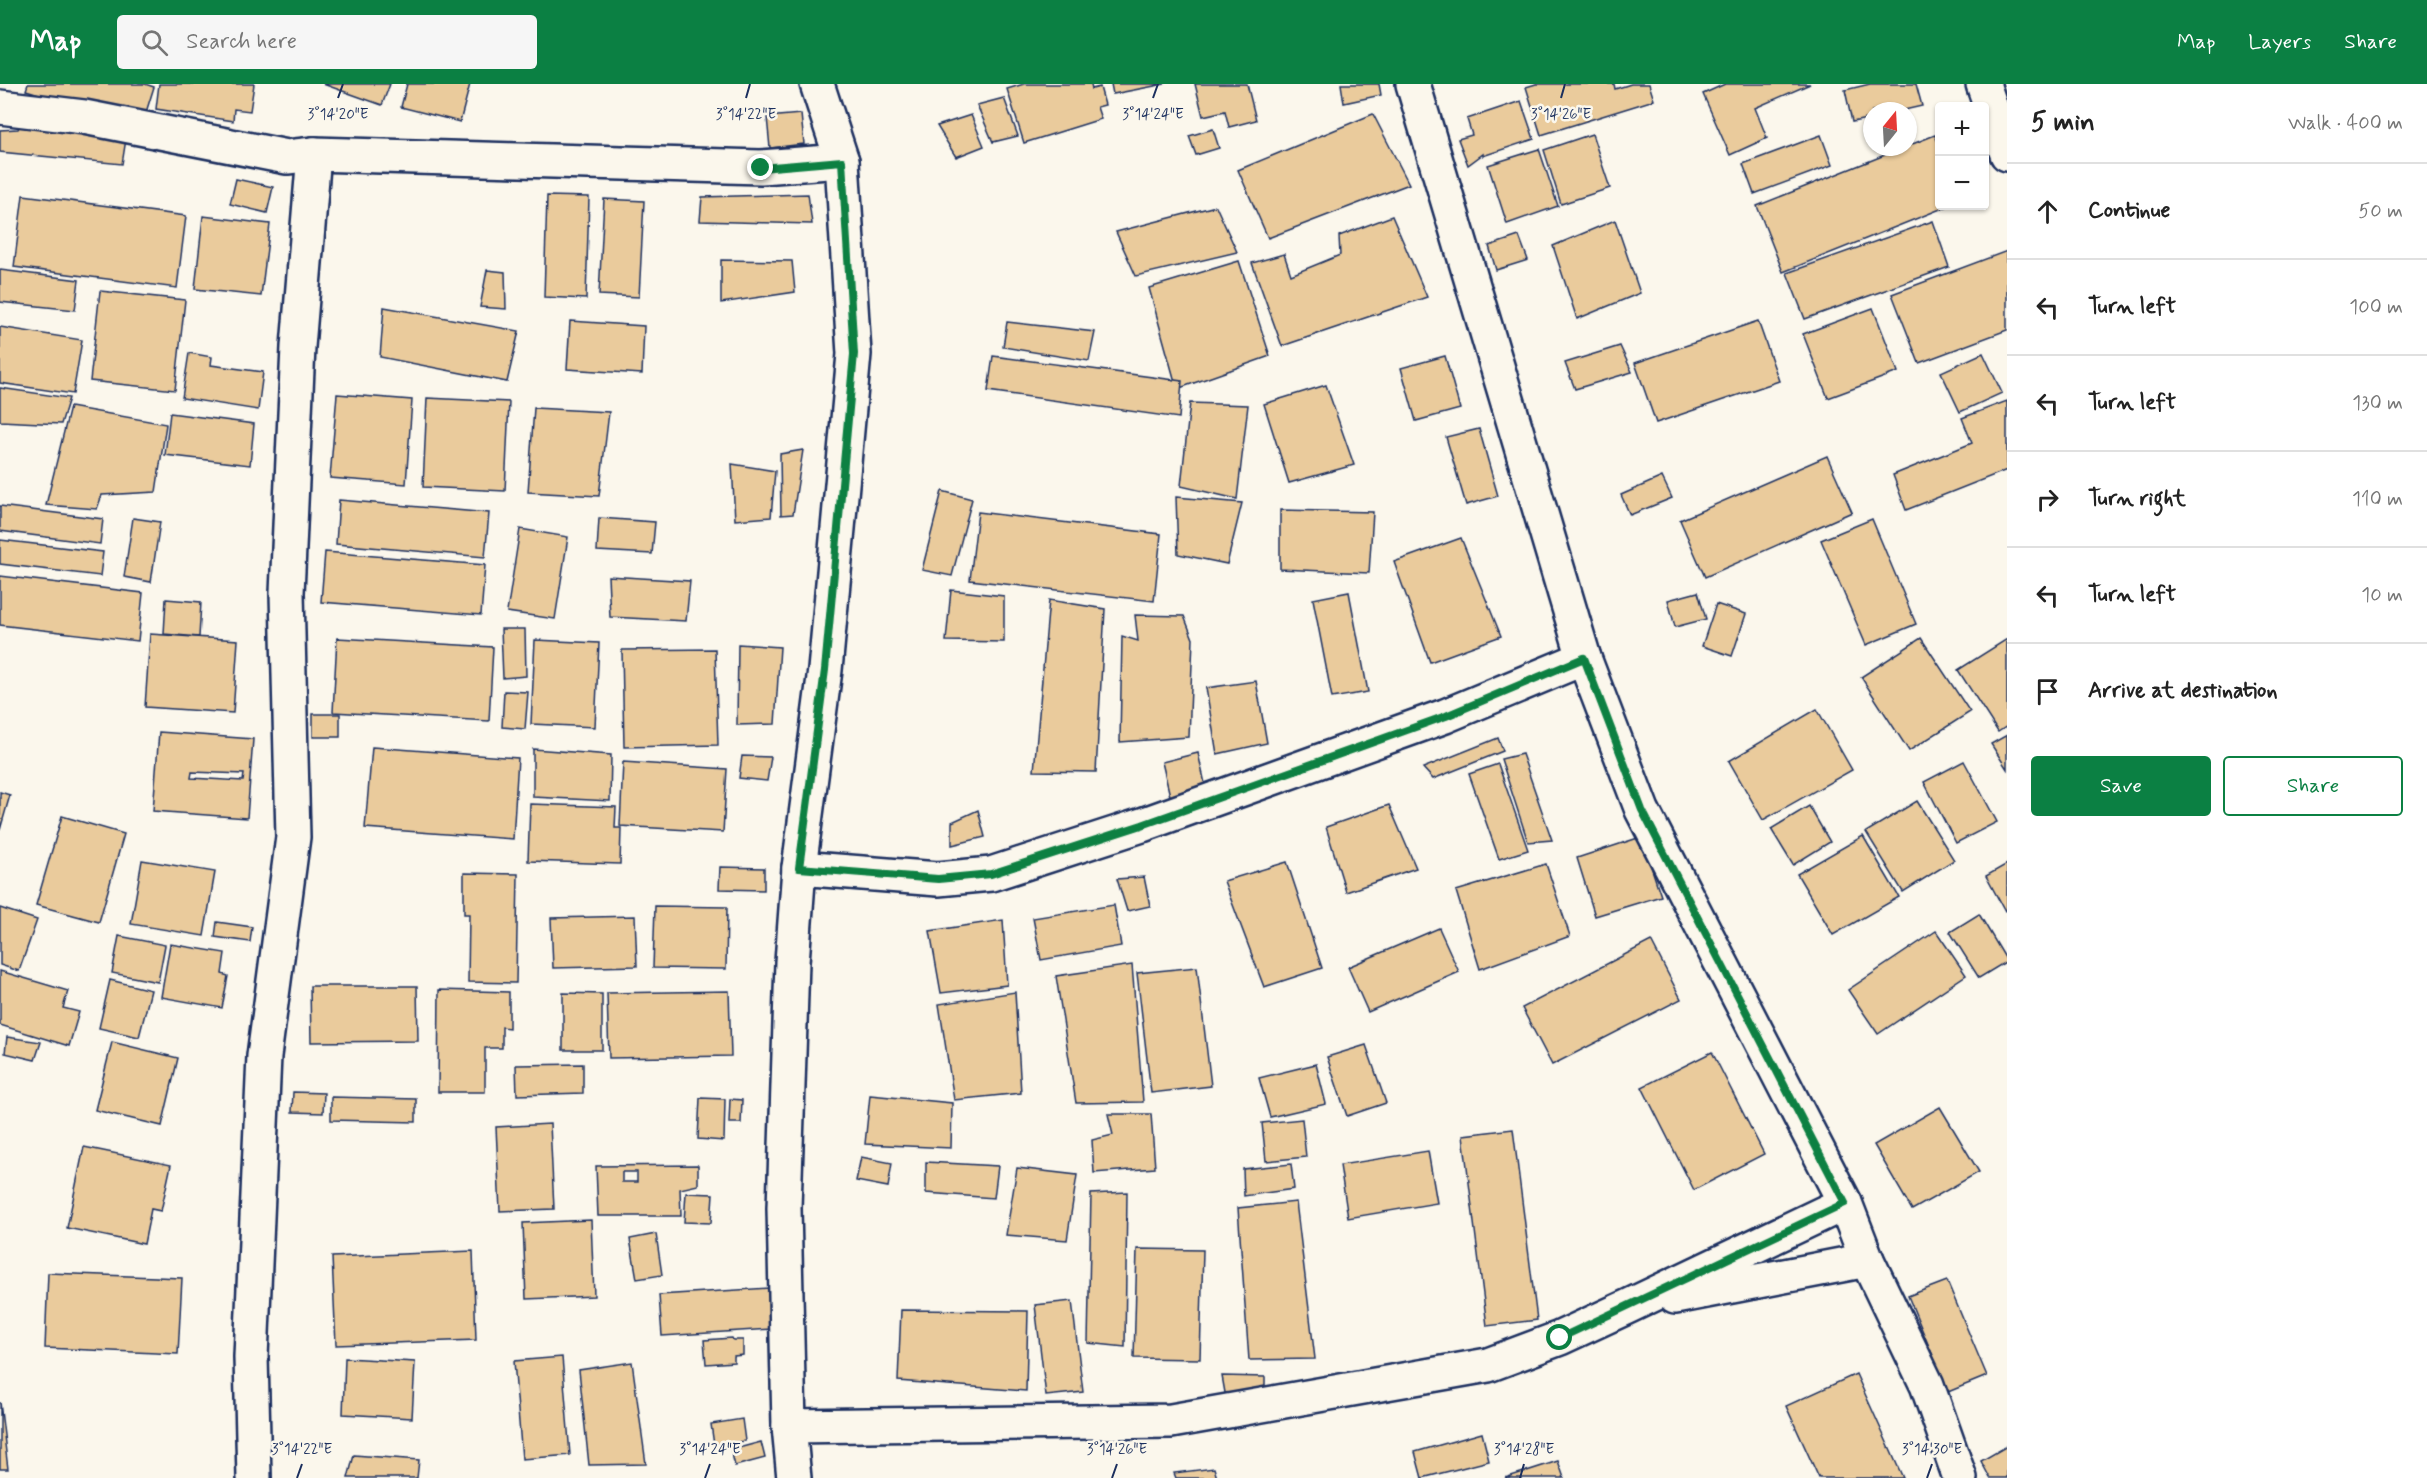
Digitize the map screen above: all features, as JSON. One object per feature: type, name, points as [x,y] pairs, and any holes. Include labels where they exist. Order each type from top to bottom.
[{"type":"street","points":[[794,1478],[789,1426],[784,1208],[792,962],[799,868],[825,670],[854,354],[842,161],[817,84]]},
{"type":"street","points":[[1413,84],[1584,658],[1642,810],[1845,1203],[1867,1260],[1927,1385],[1960,1478]]},
{"type":"street","points":[[1983,84],[2007,154]]},
{"type":"street","points":[[0,107],[84,117],[287,157],[314,154],[761,168],[842,161]]},
{"type":"street","points":[[254,1478],[250,1357],[264,1056],[293,837],[287,593],[298,347],[314,154]]},
{"type":"street","points":[[799,868],[938,879],[991,874],[1142,825],[1434,720],[1584,658]]},
{"type":"street","points":[[789,1426],[1171,1421],[1488,1365],[1560,1338],[1845,1203]]},
{"type":"street","points":[[1629,1306],[1867,1260]]},
{"type":"building","points":[[28,84],[145,84],[154,87],[142,125],[26,90]]},
{"type":"building","points":[[159,84],[254,84],[250,111],[234,109],[233,121],[156,109]]},
{"type":"building","points":[[323,84],[390,84],[382,105]]},
{"type":"building","points":[[407,84],[470,84],[460,122],[401,107]]},
{"type":"building","points":[[1024,84],[1091,84],[1092,89],[1100,87],[1105,105],[1097,107],[1101,119],[1024,143],[1007,89]]},
{"type":"building","points":[[1111,84],[1165,84],[1113,94]]},
{"type":"building","points":[[1195,84],[1247,84],[1256,120],[1229,127],[1225,111],[1203,116]]},
{"type":"building","points":[[1341,84],[1379,84],[1381,95],[1344,103]]},
{"type":"building","points":[[1536,84],[1614,84],[1615,89],[1631,84],[1649,84],[1654,100],[1541,135],[1526,87]]},
{"type":"building","points":[[1725,84],[1810,84],[1755,108],[1767,138],[1730,155],[1703,94]]},
{"type":"building","points":[[1870,84],[1916,84],[1922,106],[1917,107],[1917,102],[1863,102],[1863,120],[1852,122],[1845,90]]},
{"type":"building","points":[[1004,98],[1018,136],[993,142],[977,105]]},
{"type":"building","points":[[1521,101],[1534,139],[1483,156],[1483,154],[1468,165],[1458,139],[1472,135],[1467,119]]},
{"type":"building","points":[[27,112],[126,139],[122,164],[0,152],[0,130],[18,129]]},
{"type":"building","points":[[801,114],[804,144],[770,148],[767,117]]},
{"type":"building","points":[[1373,114],[1409,184],[1268,238],[1238,170]]},
{"type":"building","points":[[971,115],[984,146],[956,157],[937,126]]},
{"type":"building","points":[[1213,129],[1219,148],[1196,155],[1189,136]]},
{"type":"building","points":[[1592,134],[1610,188],[1561,204],[1544,150]]},
{"type":"building","points":[[1821,135],[1832,165],[1754,194],[1743,164]]},
{"type":"building","points":[[1935,135],[1935,210],[1938,210],[1783,272],[1757,206],[1882,156],[1917,156],[1917,142]]},
{"type":"building","points":[[1539,149],[1558,206],[1507,224],[1488,165]]},
{"type":"building","points":[[236,179],[273,187],[267,213],[230,204]]},
{"type":"building","points":[[808,194],[812,224],[700,221],[702,197]]},
{"type":"building","points":[[23,195],[186,216],[177,288],[14,267]]},
{"type":"building","points":[[547,196],[589,197],[586,299],[544,297]]},
{"type":"building","points":[[604,199],[644,201],[639,297],[599,295]]},
{"type":"building","points":[[1216,206],[1237,252],[1136,276],[1116,232]]},
{"type":"building","points":[[203,216],[270,224],[261,296],[195,289]]},
{"type":"building","points":[[1392,216],[1427,297],[1282,346],[1252,263],[1284,254],[1291,275],[1340,255],[1339,236]]},
{"type":"building","points":[[1615,220],[1640,293],[1577,319],[1553,246]]},
{"type":"building","points":[[1933,221],[1949,267],[1805,319],[1787,273]]},
{"type":"building","points":[[1519,236],[1528,260],[1496,270],[1489,246]]},
{"type":"building","points":[[2007,251],[2007,330],[1919,363],[1892,294]]},
{"type":"building","points":[[721,260],[792,261],[795,292],[721,303]]},
{"type":"building","points":[[1239,261],[1270,356],[1177,389],[1149,288]]},
{"type":"building","points":[[0,270],[79,280],[75,310],[0,302]]},
{"type":"building","points":[[487,270],[505,272],[506,309],[480,307]]},
{"type":"building","points":[[100,291],[185,300],[175,390],[90,381]]},
{"type":"building","points":[[384,307],[519,331],[507,382],[380,357]]},
{"type":"building","points":[[1873,308],[1898,372],[1828,398],[1803,334]]},
{"type":"building","points":[[570,321],[644,326],[642,374],[567,369]]},
{"type":"building","points":[[1758,321],[1779,381],[1656,423],[1635,363]]},
{"type":"building","points":[[1007,322],[1095,332],[1089,361],[1003,347]]},
{"type":"building","points":[[0,327],[82,340],[73,394],[0,383]]},
{"type":"building","points":[[1620,346],[1632,372],[1575,389],[1565,363]]},
{"type":"building","points":[[189,353],[212,357],[211,365],[263,372],[258,410],[182,398]]},
{"type":"building","points":[[1983,353],[2002,393],[1960,412],[1941,372]]},
{"type":"building","points":[[993,356],[1182,381],[1179,418],[988,391]]},
{"type":"building","points":[[1445,356],[1460,409],[1416,421],[1401,368]]},
{"type":"building","points":[[1326,385],[1354,465],[1289,483],[1264,404]]},
{"type":"building","points":[[0,388],[69,398],[61,424],[0,421]]},
{"type":"building","points":[[337,394],[412,400],[406,484],[330,478]]},
{"type":"building","points":[[427,398],[509,402],[505,491],[423,487]]},
{"type":"building","points":[[2007,401],[2007,470],[1906,510],[1893,475],[1972,443],[1962,418]]},
{"type":"building","points":[[1190,403],[1248,405],[1237,499],[1181,486]]},
{"type":"building","points":[[70,407],[166,424],[156,492],[102,495],[97,509],[46,505]]},
{"type":"building","points":[[534,408],[609,412],[599,496],[528,492]]},
{"type":"building","points":[[170,413],[254,424],[250,465],[165,455]]},
{"type":"building","points":[[1479,429],[1498,496],[1466,505],[1446,437]]},
{"type":"building","points":[[803,450],[793,514],[781,515],[780,454]]},
{"type":"building","points":[[1827,456],[1852,512],[1705,577],[1680,520]]},
{"type":"building","points":[[732,464],[775,471],[771,517],[735,520]]},
{"type":"building","points":[[1662,477],[1672,498],[1630,515],[1621,495]]},
{"type":"building","points":[[942,491],[972,499],[952,576],[922,570]]},
{"type":"building","points":[[1176,497],[1242,503],[1227,564],[1178,554]]},
{"type":"building","points":[[339,500],[489,513],[485,557],[336,544]]},
{"type":"building","points":[[0,506],[103,519],[100,544],[0,531]]},
{"type":"building","points":[[1280,510],[1373,512],[1369,573],[1280,569]]},
{"type":"building","points":[[978,512],[1161,534],[1154,601],[970,580]]},
{"type":"building","points":[[133,518],[160,522],[151,582],[124,577]]},
{"type":"building","points":[[599,518],[655,522],[652,554],[597,551]]},
{"type":"building","points":[[1872,519],[1916,624],[1866,645],[1821,540]]},
{"type":"building","points":[[520,529],[568,537],[555,619],[507,612]]},
{"type":"building","points":[[1461,538],[1501,636],[1430,662],[1394,562]]},
{"type":"building","points":[[0,540],[103,552],[100,576],[0,564]]},
{"type":"building","points":[[325,552],[485,565],[481,615],[321,602]]},
{"type":"building","points":[[0,576],[143,593],[138,641],[0,625]]},
{"type":"building","points":[[608,576],[690,581],[686,621],[610,617]]},
{"type":"building","points":[[951,590],[1004,596],[1004,642],[946,641]]},
{"type":"building","points":[[1349,592],[1368,692],[1332,698],[1313,599]]},
{"type":"building","points":[[1698,592],[1706,619],[1675,627],[1668,600]]},
{"type":"building","points":[[166,599],[201,602],[199,637],[164,634]]},
{"type":"building","points":[[1049,600],[1105,609],[1096,772],[1034,771]]},
{"type":"building","points":[[1716,604],[1746,614],[1732,656],[1702,646]]},
{"type":"building","points":[[1135,615],[1184,616],[1193,639],[1189,737],[1120,742],[1122,636],[1138,641]]},
{"type":"building","points":[[501,629],[525,629],[526,676],[503,678]]},
{"type":"building","points":[[150,634],[238,640],[233,713],[145,707]]},
{"type":"building","points":[[337,638],[493,647],[489,721],[333,712]]},
{"type":"building","points":[[1921,638],[1970,712],[1909,751],[1861,677]]},
{"type":"building","points":[[2007,639],[2007,726],[1998,732],[1958,670]]},
{"type":"building","points":[[535,640],[599,643],[595,727],[531,724]]},
{"type":"building","points":[[738,644],[780,647],[775,724],[737,725]]},
{"type":"building","points":[[715,649],[718,745],[624,747],[622,650]]},
{"type":"building","points":[[1256,681],[1267,743],[1217,754],[1206,688]]},
{"type":"building","points":[[504,691],[528,692],[525,729],[502,727]]},
{"type":"building","points":[[1817,709],[1852,770],[1763,820],[1729,761]]},
{"type":"building","points":[[313,714],[340,714],[340,737],[313,737]]},
{"type":"building","points":[[159,732],[253,739],[247,818],[153,811]],"holes":[[[192,772],[244,774],[243,781],[191,778]]]},
{"type":"building","points":[[2007,735],[2007,769],[1991,744]]},
{"type":"building","points":[[1498,738],[1503,751],[1433,779],[1423,768]]},
{"type":"building","points":[[372,747],[518,758],[513,839],[365,828]]},
{"type":"building","points":[[533,749],[611,755],[610,801],[533,797]]},
{"type":"building","points":[[1198,753],[1206,788],[1170,796],[1162,762]]},
{"type":"building","points":[[1522,754],[1552,840],[1528,842],[1501,759]]},
{"type":"building","points":[[742,756],[771,757],[767,781],[739,778]]},
{"type":"building","points":[[1964,761],[1997,822],[1956,843],[1924,782]]},
{"type":"building","points":[[623,762],[727,769],[723,832],[620,826]]},
{"type":"building","points":[[1498,764],[1528,850],[1499,859],[1469,774]]},
{"type":"building","points":[[0,792],[10,795],[0,830]]},
{"type":"building","points":[[1917,801],[1954,860],[1903,892],[1866,832]]},
{"type":"building","points":[[530,804],[616,807],[615,828],[621,828],[620,864],[528,861]]},
{"type":"building","points":[[1389,805],[1416,868],[1346,892],[1326,827]]},
{"type":"building","points":[[1809,806],[1830,842],[1793,865],[1771,829]]},
{"type":"building","points":[[978,810],[985,837],[952,845],[952,822]]},
{"type":"building","points":[[62,816],[124,834],[99,922],[36,905]]},
{"type":"building","points":[[1863,836],[1899,897],[1833,935],[1797,874]]},
{"type":"building","points":[[1641,837],[1661,896],[1595,916],[1577,858]]},
{"type":"building","points":[[142,860],[215,872],[204,936],[131,924]]},
{"type":"building","points":[[1287,862],[1322,968],[1264,987],[1224,881]]},
{"type":"building","points":[[1546,864],[1570,936],[1480,969],[1456,891]]},
{"type":"building","points":[[2007,864],[2007,910],[2005,911],[1986,876]]},
{"type":"building","points":[[720,867],[764,868],[764,890],[719,889]]},
{"type":"building","points":[[464,873],[518,874],[516,983],[468,982],[469,914],[464,914]]},
{"type":"building","points":[[1144,877],[1150,906],[1127,911],[1117,879]]},
{"type":"building","points":[[1114,905],[1121,946],[1041,960],[1033,918]]},
{"type":"building","points":[[655,906],[727,907],[726,969],[653,968]]},
{"type":"building","points":[[0,908],[37,920],[19,971],[0,965]]},
{"type":"building","points":[[1979,914],[2007,961],[1979,978],[1950,932]]},
{"type":"building","points":[[635,916],[637,966],[553,968],[551,918]]},
{"type":"building","points":[[1003,920],[1007,985],[941,993],[930,931]]},
{"type":"building","points":[[217,922],[252,927],[250,942],[215,937]]},
{"type":"building","points":[[1439,928],[1459,972],[1368,1012],[1348,967]]},
{"type":"building","points":[[1936,931],[1966,975],[1878,1034],[1848,990]]},
{"type":"building","points":[[119,936],[165,945],[158,982],[112,973]]},
{"type":"building","points":[[1651,941],[1681,999],[1552,1065],[1522,1008]]},
{"type":"building","points":[[170,944],[225,953],[222,974],[228,976],[222,1008],[161,997]]},
{"type":"building","points":[[1132,965],[1143,1102],[1076,1103],[1056,976]]},
{"type":"building","points":[[1197,967],[1211,1086],[1151,1093],[1137,973]]},
{"type":"building","points":[[0,971],[68,991],[63,1008],[79,1012],[69,1046],[0,1025]]},
{"type":"building","points":[[110,980],[151,990],[139,1037],[99,1028]]},
{"type":"building","points":[[310,986],[417,986],[418,1041],[311,1042]]},
{"type":"building","points":[[439,990],[509,992],[509,1028],[502,1027],[502,1048],[485,1048],[485,1092],[438,1092]]},
{"type":"building","points":[[729,991],[731,1056],[609,1058],[607,993]]},
{"type":"building","points":[[1015,992],[1021,1093],[954,1100],[939,1004]]},
{"type":"building","points":[[563,993],[602,994],[602,1050],[563,1050]]},
{"type":"building","points":[[7,1037],[41,1042],[35,1060],[5,1053]]},
{"type":"building","points":[[112,1042],[178,1058],[162,1126],[95,1110]]},
{"type":"building","points":[[1366,1045],[1386,1103],[1347,1116],[1327,1057]]},
{"type":"building","points":[[1712,1052],[1764,1154],[1694,1190],[1642,1087]]},
{"type":"building","points":[[583,1064],[583,1093],[517,1095],[516,1065]]},
{"type":"building","points":[[1316,1064],[1326,1104],[1270,1117],[1259,1078]]},
{"type":"building","points":[[293,1092],[324,1093],[323,1113],[292,1112]]},
{"type":"building","points":[[870,1095],[952,1103],[951,1148],[865,1144]]},
{"type":"building","points":[[331,1097],[416,1099],[416,1122],[331,1120]]},
{"type":"building","points":[[700,1098],[725,1099],[724,1141],[698,1139]]},
{"type":"building","points":[[730,1099],[742,1100],[741,1123],[729,1123]]},
{"type":"building","points":[[1940,1107],[1979,1172],[1912,1210],[1874,1145]]},
{"type":"building","points":[[1108,1114],[1151,1114],[1155,1168],[1094,1173],[1092,1140],[1113,1135]]},
{"type":"building","points":[[1302,1119],[1306,1157],[1266,1161],[1262,1123]]},
{"type":"building","points":[[550,1124],[554,1209],[500,1211],[496,1127]]},
{"type":"building","points":[[1513,1129],[1537,1320],[1487,1326],[1463,1135]]},
{"type":"building","points":[[84,1147],[171,1165],[161,1211],[151,1209],[144,1244],[67,1228]]},
{"type":"building","points":[[1428,1151],[1437,1203],[1348,1218],[1340,1165]]},
{"type":"building","points":[[861,1157],[892,1163],[888,1187],[856,1181]]},
{"type":"building","points":[[926,1162],[998,1166],[994,1198],[926,1193]]},
{"type":"building","points":[[1291,1164],[1294,1189],[1244,1196],[1243,1169]]},
{"type":"building","points":[[698,1165],[698,1185],[680,1189],[681,1216],[598,1216],[596,1166]],"holes":[[[622,1172],[637,1172],[637,1182],[622,1182]]]},
{"type":"building","points":[[1017,1168],[1077,1175],[1067,1240],[1006,1235]]},
{"type":"building","points":[[1127,1192],[1125,1347],[1088,1343],[1091,1194]]},
{"type":"building","points":[[686,1193],[713,1194],[711,1223],[684,1222]]},
{"type":"building","points":[[1296,1202],[1315,1359],[1249,1360],[1238,1208]]},
{"type":"building","points":[[591,1220],[594,1296],[526,1299],[523,1223]]},
{"type":"building","points":[[656,1234],[662,1275],[637,1279],[630,1239]]},
{"type":"building","points":[[1137,1249],[1203,1250],[1200,1359],[1134,1358]]},
{"type":"building","points":[[473,1251],[476,1340],[336,1345],[332,1257]]},
{"type":"building","points":[[48,1273],[182,1278],[178,1354],[45,1348]]},
{"type":"building","points":[[1947,1281],[1987,1376],[1948,1392],[1908,1296]]},
{"type":"building","points":[[769,1288],[772,1329],[662,1336],[659,1295]]},
{"type":"building","points":[[1072,1301],[1083,1392],[1046,1396],[1035,1305]]},
{"type":"building","points":[[901,1310],[1028,1311],[1026,1391],[898,1381]]},
{"type":"building","points":[[732,1338],[743,1340],[743,1355],[734,1356],[734,1362],[706,1364],[704,1340]]},
{"type":"building","points":[[562,1357],[570,1455],[522,1459],[514,1361]]},
{"type":"building","points":[[345,1358],[415,1362],[412,1418],[343,1414]]},
{"type":"building","points":[[632,1362],[646,1464],[589,1465],[579,1370]]},
{"type":"building","points":[[1856,1374],[1903,1478],[1819,1478],[1786,1406]]},
{"type":"building","points":[[1222,1376],[1265,1377],[1265,1403],[1227,1404]]},
{"type":"building","points":[[0,1402],[8,1469],[0,1469]]},
{"type":"building","points":[[742,1419],[745,1441],[714,1445],[711,1424]]},
{"type":"building","points":[[1482,1433],[1489,1461],[1422,1478],[1415,1452]]},
{"type":"building","points":[[761,1442],[765,1458],[735,1466],[731,1450]]},
{"type":"building","points":[[2007,1446],[2007,1478],[1990,1478],[1981,1461]]},
{"type":"building","points":[[354,1455],[419,1460],[417,1478],[348,1478]]},
{"type":"building","points":[[1558,1461],[1564,1478],[1505,1478]]},
{"type":"building","points":[[1214,1468],[1217,1478],[1176,1478],[1174,1473]]},
{"type":"route","points":[[761,168],[842,161],[854,354],[825,670],[799,868],[938,879],[991,874],[1142,825],[1446,716],[1584,658],[1642,810],[1845,1203],[1560,1338]]}]
